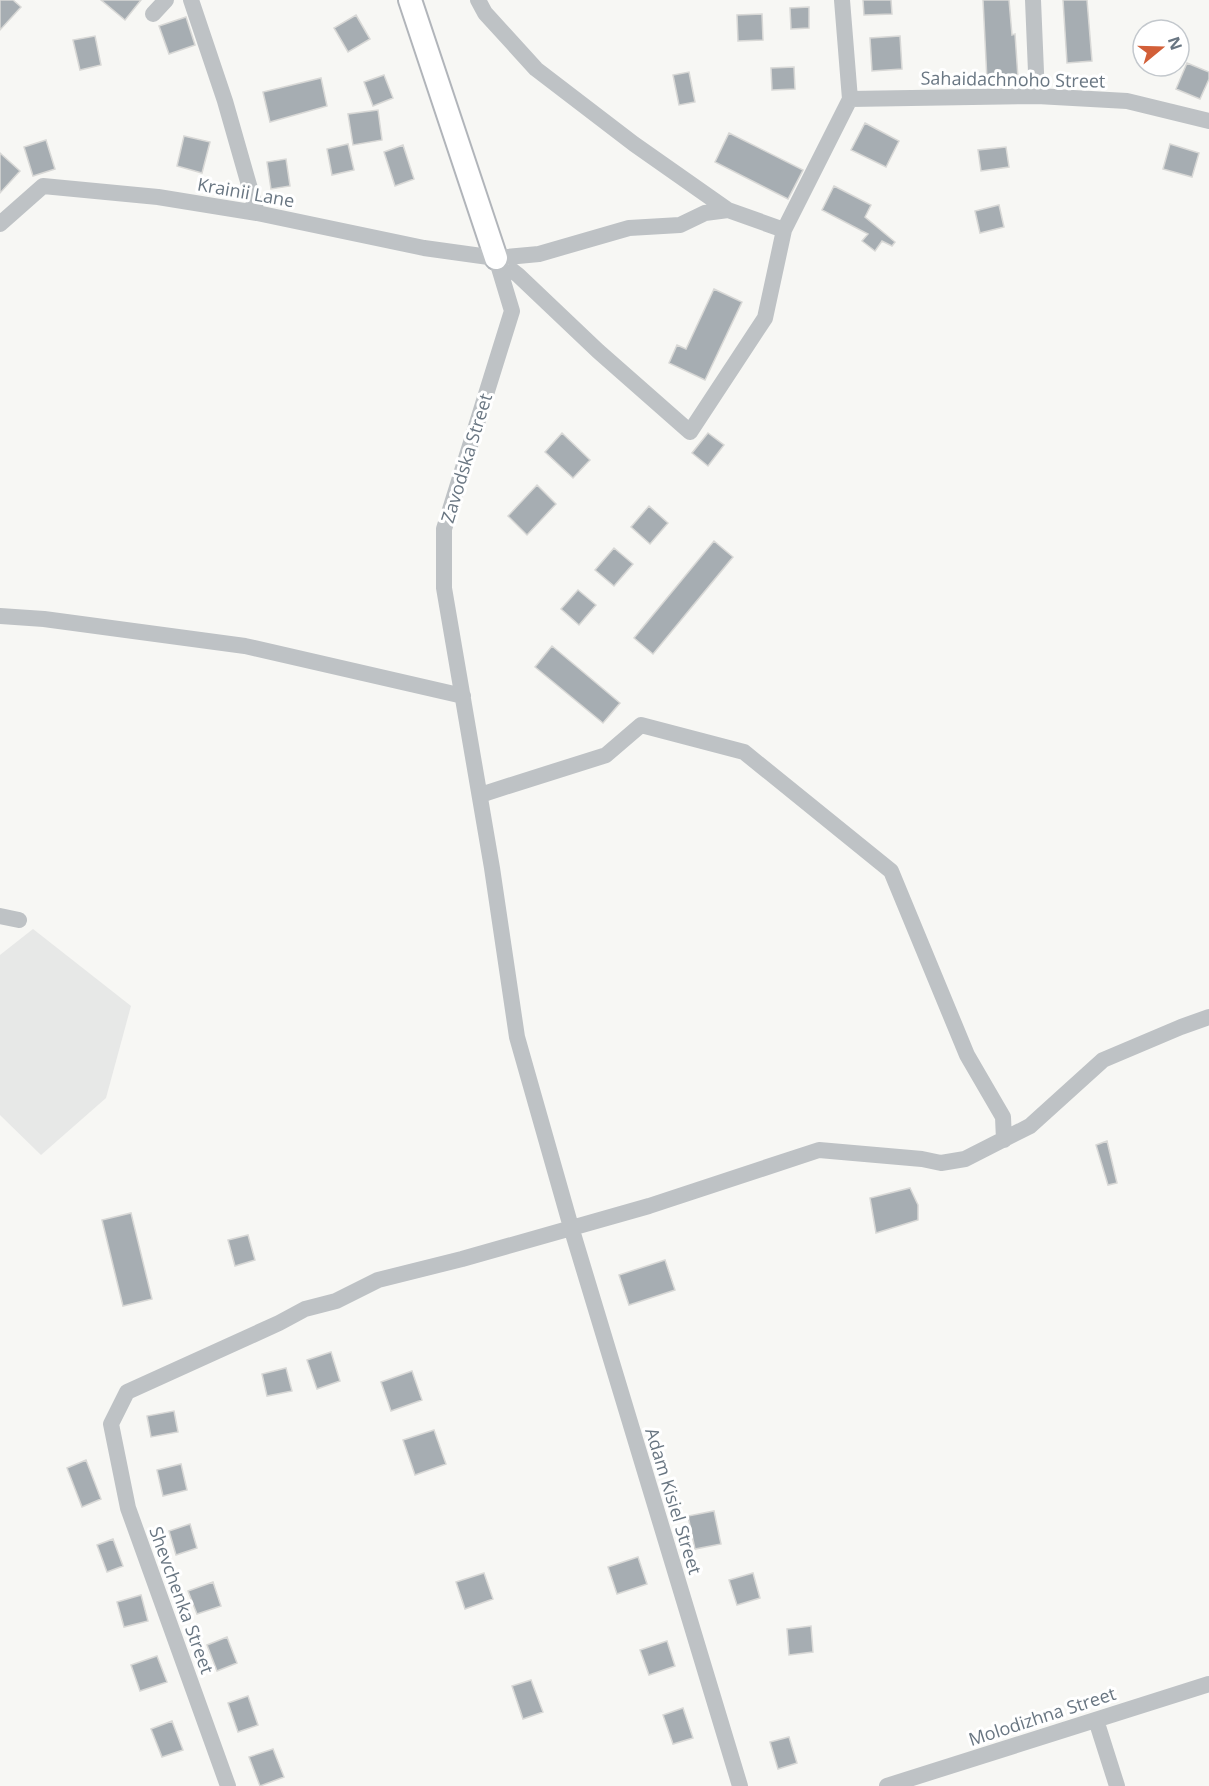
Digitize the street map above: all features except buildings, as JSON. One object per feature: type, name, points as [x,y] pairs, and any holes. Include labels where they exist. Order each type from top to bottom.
[{"type":"street","points":[[153,14],[166,0]]},
{"type":"street","points":[[191,0],[225,101],[257,213]]},
{"type":"street","name":"Zavodska Street","points":[[410,0],[512,311],[444,529],[444,588],[481,800]]},
{"type":"street","points":[[478,0],[485,13],[536,69],[634,144],[728,210],[784,230]]},
{"type":"street","points":[[496,258],[518,275],[598,351],[690,432],[765,318],[784,230],[850,99],[842,0]]},
{"type":"street","points":[[1034,0],[1037,96]]},
{"type":"street","name":"Sahaidachnoho Street","points":[[850,99],[1037,96],[1127,101],[1209,121]]},
{"type":"street","name":"Krainii Lane","points":[[0,224],[43,186],[158,197],[257,213],[424,248],[496,258],[539,254],[595,240],[629,228],[680,225],[705,213],[728,210]]},
{"type":"street","points":[[0,616],[44,618],[245,646],[463,696]]},
{"type":"street","points":[[481,800],[606,755],[641,725],[744,753],[891,871],[967,1055],[1003,1117],[1004,1140]]},
{"type":"street","name":"Adam Kisiel Street","points":[[481,800],[517,1037],[571,1227],[740,1786]]},
{"type":"street","points":[[0,916],[19,920]]},
{"type":"street","points":[[571,1227],[649,1206],[819,1150],[922,1159],[941,1163],[965,1159],[1030,1126],[1103,1060],[1181,1026],[1209,1017]]},
{"type":"street","name":"Shevchenka Street","points":[[228,1786],[128,1508],[111,1424],[128,1392],[305,1309],[336,1301],[378,1280],[462,1259],[571,1227]]},
{"type":"street","name":"Molodizhna Street","points":[[886,1786],[1209,1684]]},
{"type":"street","points":[[1096,1720],[1117,1786]]},
{"type":"shaded area","points":[[33,929],[131,1006],[106,1098],[41,1155],[0,1115],[0,955]]}]
